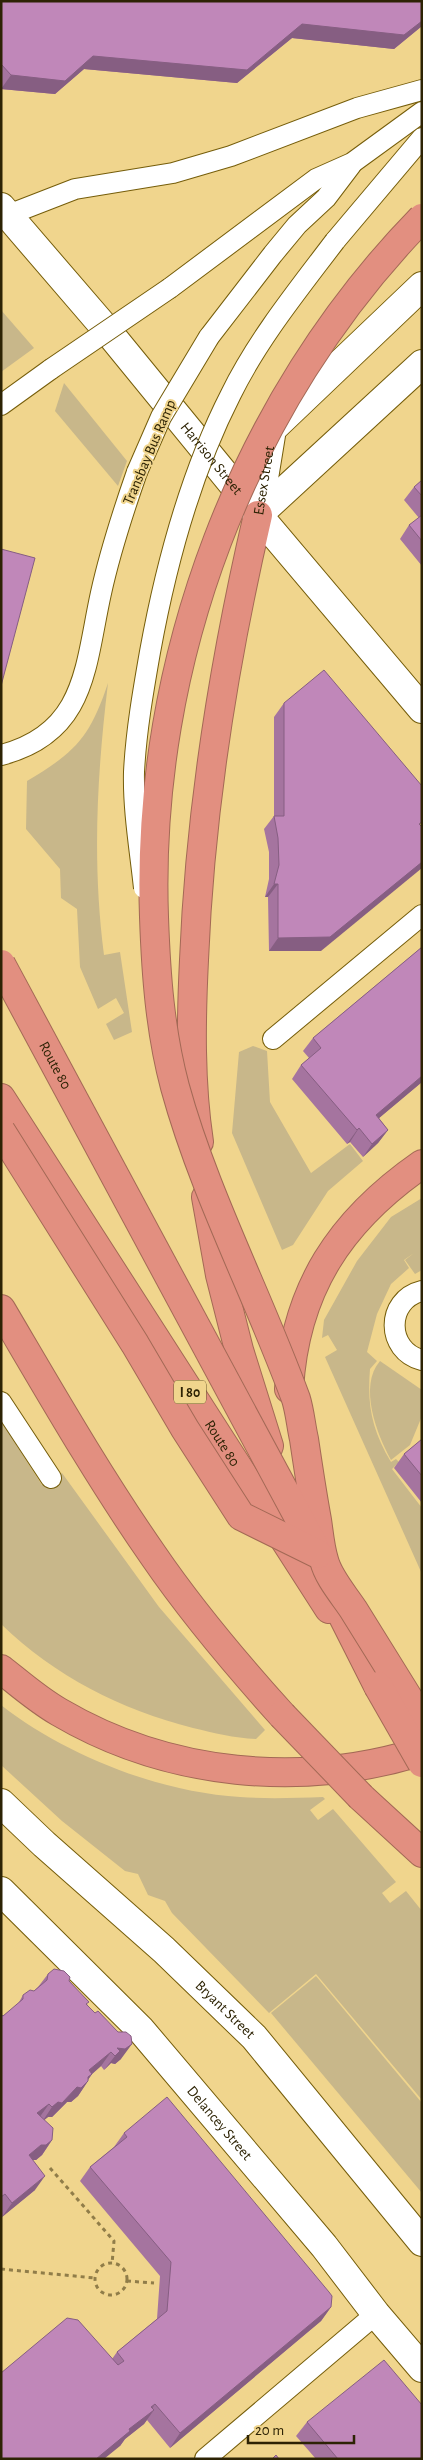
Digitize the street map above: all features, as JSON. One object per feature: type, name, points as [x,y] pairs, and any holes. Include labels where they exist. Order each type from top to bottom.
[{"type":"highway","points":[[321,1559],[298,1404],[193,1143],[175,1085],[160,1017],[153,888],[158,798],[170,705],[184,644],[202,584],[247,472],[304,367],[335,321],[368,278],[422,218]]},
{"type":"highway","points":[[258,515],[240,589],[223,686],[199,870],[192,1054],[196,1124],[220,1274],[261,1427],[316,1561],[346,1627],[378,1686]]},
{"type":"highway","name":"Route 80","points":[[1,964],[46,1043],[321,1559]]},
{"type":"highway","name":"Route 80","points":[[1,1098],[378,1686]]},
{"type":"highway","points":[[1,1131],[241,1516],[321,1559]]},
{"type":"highway","points":[[378,1686],[340,1599],[309,1508],[292,1431],[289,1396],[291,1359],[306,1301],[322,1266],[342,1238],[367,1210],[422,1164]]},
{"type":"highway","points":[[1,1309],[86,1453],[153,1556],[216,1640],[282,1715],[361,1797],[422,1853]]},
{"type":"highway","name":"I 80","points":[[321,1559],[422,1720]]},
{"type":"highway","points":[[1,1669],[58,1711],[91,1729],[126,1744],[202,1765],[264,1772],[315,1773],[353,1769],[422,1751]]},
{"type":"highway","name":"I 80","points":[[378,1686],[422,1763]]},
{"type":"street","name":"Harrison Street","points":[[5,211],[106,329],[258,515],[422,709]]},
{"type":"street","name":"Essex Street","points":[[258,515],[272,429],[422,286]]},
{"type":"street","name":"Essex Street","points":[[258,515],[422,364]]},
{"type":"street","name":"Bryant Street","points":[[1,1803],[44,1844],[164,1950],[254,2038],[422,2242]]},
{"type":"street","name":"Delancey Street","points":[[1,1890],[140,2030],[324,2246],[376,2314],[422,2368]]},
{"type":"lane","points":[[5,211],[75,190],[173,173],[262,146],[357,108],[422,90]]},
{"type":"lane","name":"Transbay Bus Ramp","points":[[1,405],[170,288],[316,179],[352,163],[422,112]]},
{"type":"lane","points":[[160,1017],[145,905],[134,774],[145,680],[166,575],[198,471],[231,393],[279,316],[335,241],[422,138]]},
{"type":"lane","name":"Transbay Bus Ramp","points":[[1,755],[30,746],[43,738],[56,727],[77,698],[87,669],[111,555],[137,472],[161,417],[209,337],[273,254],[297,225],[326,198],[352,163]]},
{"type":"lane","points":[[273,1039],[422,915]]},
{"type":"lane","points":[[422,1292],[405,1300],[397,1309],[393,1321],[398,1344],[406,1352],[422,1360]]},
{"type":"lane","points":[[1,1402],[51,1478]]},
{"type":"lane","points":[[205,2459],[376,2314]]},
{"type":"path","points":[[50,2168],[114,2241],[112,2264]]},
{"type":"path","points":[[112,2264],[122,2267],[127,2281],[117,2294],[107,2295],[98,2289],[95,2278],[103,2266],[112,2264]]},
{"type":"path","points":[[1,2270],[95,2278]]},
{"type":"path","points":[[127,2281],[154,2283]]},
{"type":"shaded area","points":[[1,310],[34,348],[1,372]]},
{"type":"shaded area","points":[[64,383],[127,461],[118,486],[55,411]]},
{"type":"shaded area","points":[[108,683],[97,819],[100,920],[104,955],[120,952],[132,1032],[114,1040],[106,1024],[124,1013],[116,998],[98,1009],[80,967],[77,909],[61,898],[60,869],[26,829],[27,781],[58,761],[79,741],[95,717]]},
{"type":"shaded area","points":[[253,1046],[267,1051],[270,1102],[311,1173],[350,1144],[363,1161],[328,1191],[293,1245],[282,1250],[232,1133],[239,1052]]},
{"type":"shaded area","points":[[422,1198],[422,1270],[415,1274],[405,1260],[414,1253],[404,1260],[409,1268],[391,1284],[377,1314],[367,1352],[377,1361],[370,1369],[369,1382],[370,1406],[375,1428],[391,1462],[396,1459],[399,1462],[392,1469],[422,1508],[422,1574],[325,1357],[337,1350],[328,1335],[322,1338],[324,1320],[357,1261],[391,1217]]},
{"type":"shaded area","points":[[380,1361],[422,1390],[422,1416],[410,1445],[391,1460],[380,1438],[370,1397],[370,1384],[374,1371]]},
{"type":"shaded area","points":[[1,1421],[42,1485],[62,1473],[159,1607],[265,1730],[256,1739],[193,1728],[115,1701],[90,1689],[44,1660],[1,1624]]},
{"type":"shaded area","points":[[1,1705],[26,1723],[83,1755],[145,1779],[209,1794],[271,1798],[323,1797],[325,1799],[310,1810],[318,1820],[333,1809],[396,1882],[382,1893],[390,1903],[406,1891],[422,1911],[422,2100],[316,1974],[269,2013],[172,1913],[165,1901],[148,1895],[138,1874],[125,1871],[62,1821],[1,1765]]},
{"type":"shaded area","points":[[316,1976],[422,2103],[422,2193],[271,2013]]},
{"type":"building","points":[[1,1],[422,1],[422,21],[404,35],[302,24],[247,70],[93,56],[65,81],[11,75],[1,64]]},
{"type":"building","points":[[422,480],[422,496],[414,487]]},
{"type":"building","points":[[422,515],[422,541],[409,525]]},
{"type":"building","points":[[1,549],[35,558],[1,686]]},
{"type":"building","points":[[324,670],[422,786],[422,822],[419,824],[422,827],[422,862],[330,937],[278,938],[278,884],[274,884],[279,865],[278,838],[274,816],[284,816],[284,703]]},
{"type":"building","points":[[422,947],[422,1076],[376,1115],[388,1130],[372,1144],[359,1128],[357,1130],[301,1065],[321,1048],[313,1038]]},
{"type":"building","points":[[422,1439],[422,1476],[404,1454]]},
{"type":"building","points":[[54,1969],[64,1971],[70,1977],[69,1981],[89,2002],[86,2004],[95,2013],[98,2011],[118,2032],[126,2032],[131,2036],[132,2044],[125,2049],[117,2048],[120,2051],[115,2056],[111,2052],[89,2070],[92,2074],[88,2077],[88,2081],[81,2088],[77,2087],[62,2103],[58,2102],[52,2107],[49,2104],[37,2113],[53,2128],[52,2140],[46,2145],[41,2145],[29,2155],[45,2176],[12,2203],[5,2194],[1,2197],[1,2015],[3,2016],[23,1999],[23,1995],[30,1990],[34,1991],[47,1980],[48,1974]]},
{"type":"building","points":[[167,2097],[329,2292],[332,2296],[331,2307],[180,2433],[155,2404],[151,2407],[154,2410],[129,2429],[130,2431],[96,2459],[1,2459],[1,2373],[67,2318],[78,2320],[118,2365],[124,2361],[117,2352],[167,2311],[171,2262],[90,2167],[127,2137],[124,2133]]},
{"type":"building","points":[[384,2360],[422,2405],[422,2459],[338,2459],[307,2422]]}]
